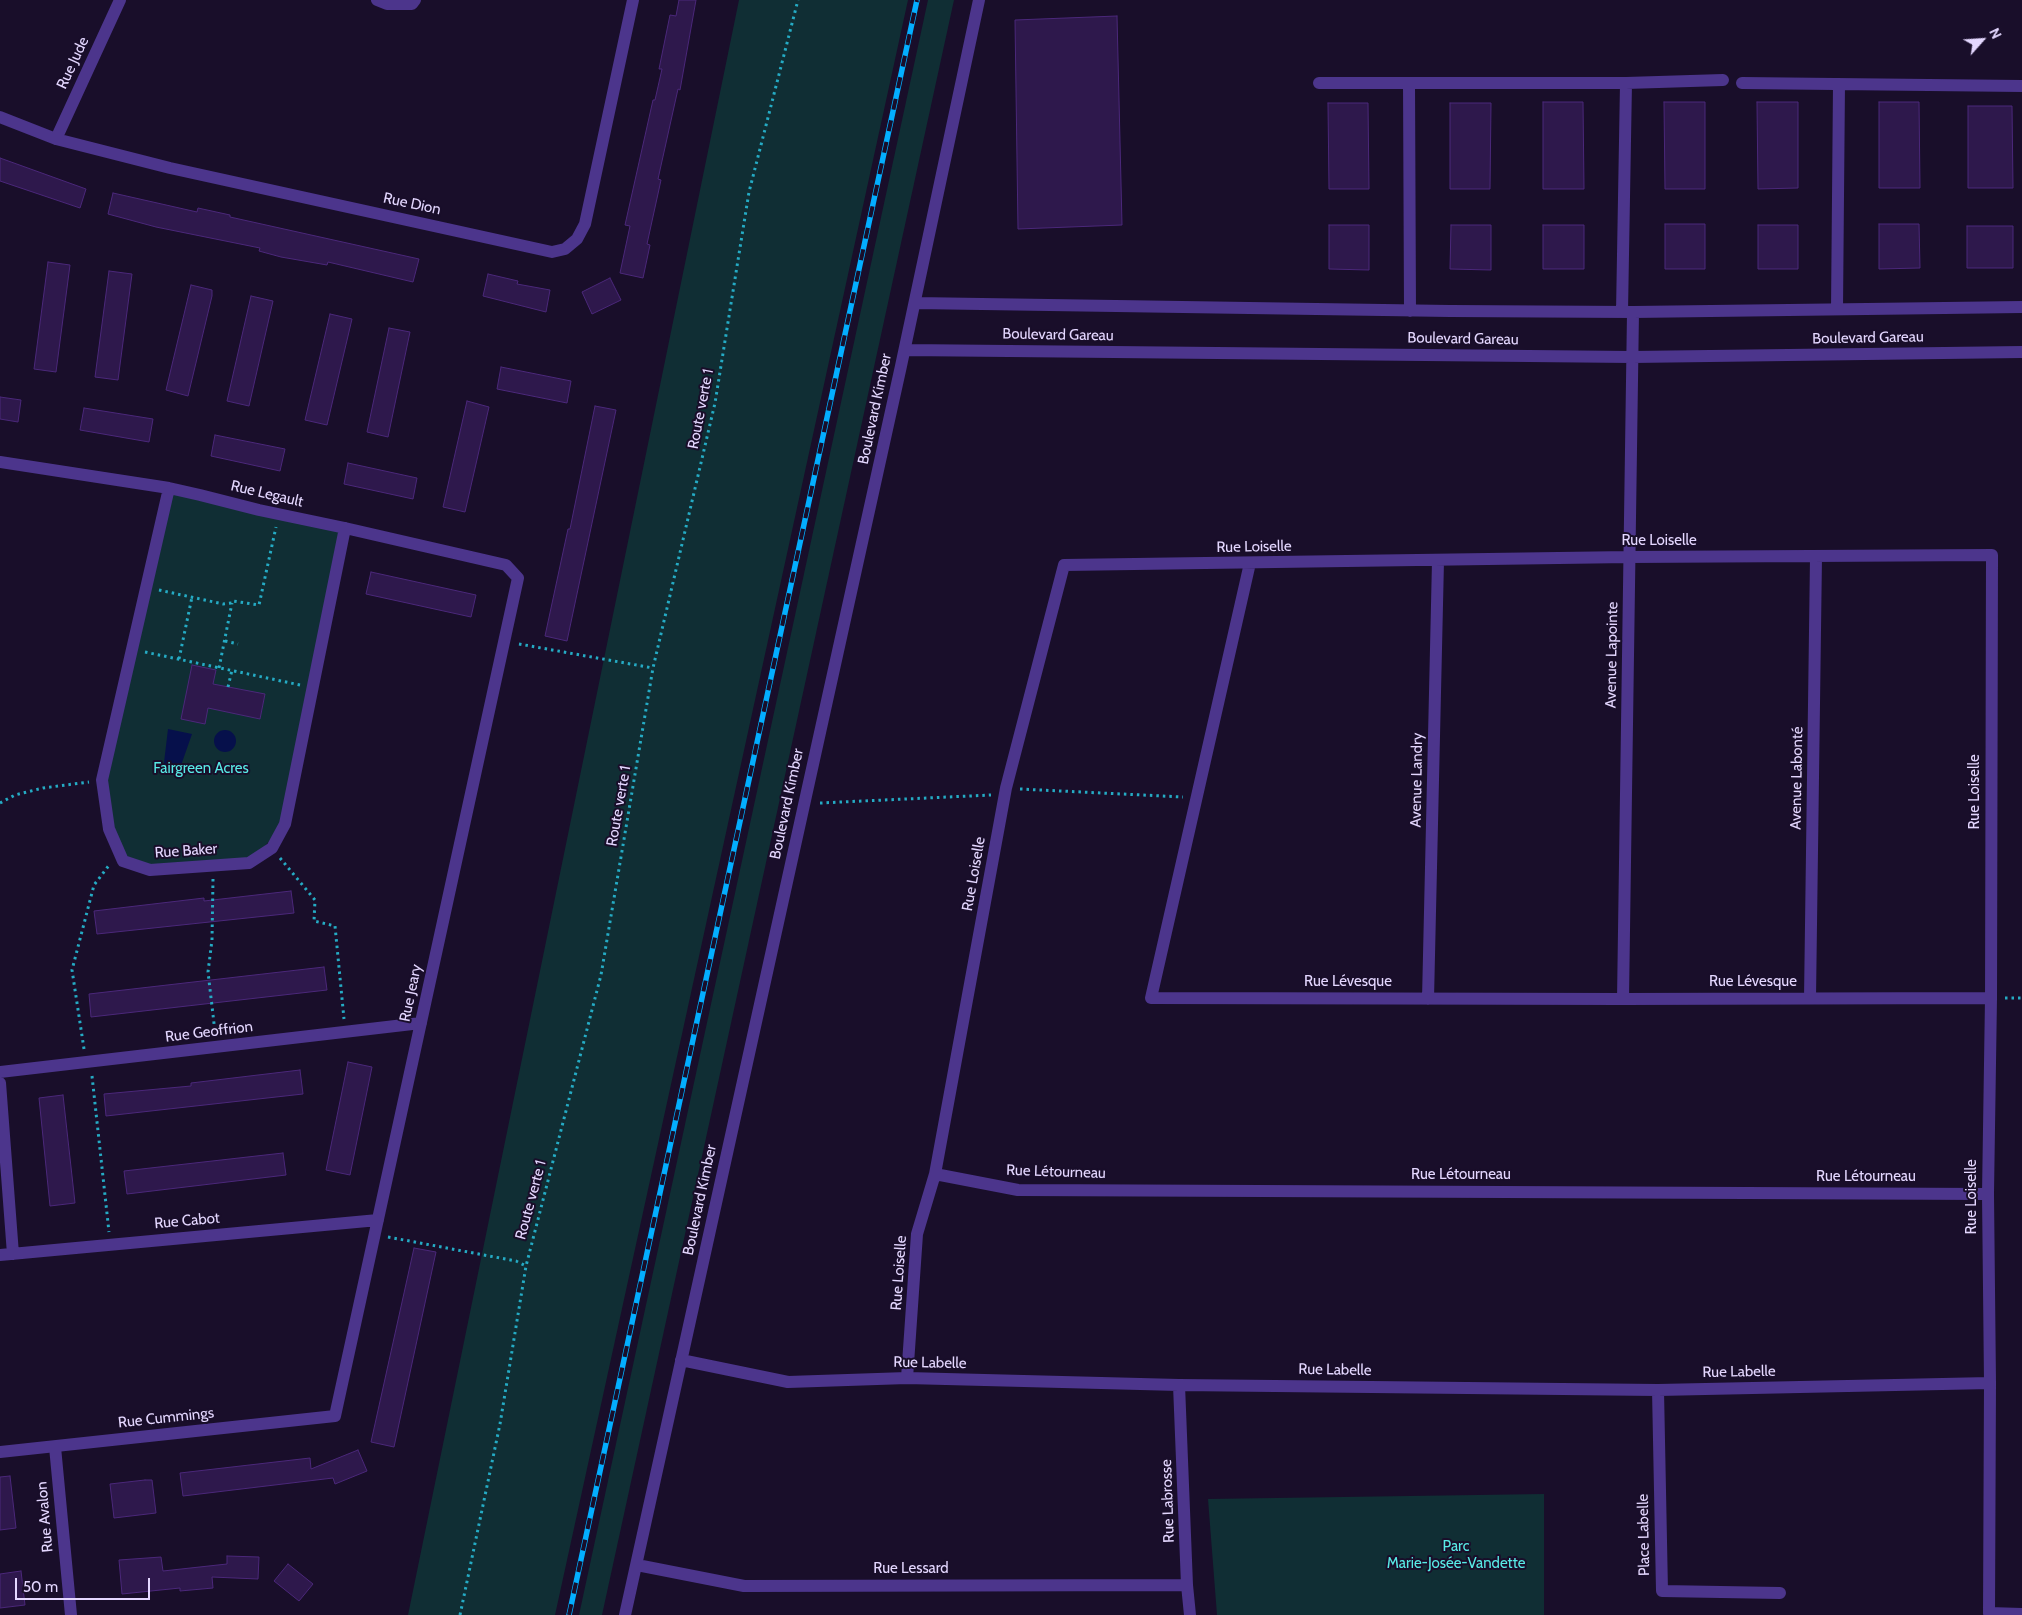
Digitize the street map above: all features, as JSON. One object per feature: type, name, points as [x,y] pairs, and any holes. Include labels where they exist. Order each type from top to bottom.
[{"type":"street","name":"Rue Jude","points":[[56,140],[120,0]]},
{"type":"street","points":[[377,0],[387,4],[412,4],[416,0]]},
{"type":"street","name":"Rue Dion","points":[[0,117],[56,140],[170,168],[552,252],[565,249],[577,239],[585,224],[633,0]]},
{"type":"street","name":"Boulevard Kimber","points":[[625,1615],[915,303],[979,0]]},
{"type":"street","points":[[1319,83],[1626,83],[1723,80]]},
{"type":"street","points":[[1409,83],[1410,310]]},
{"type":"street","name":"Avenue Lapointe","points":[[1623,999],[1632,356],[1627,312],[1626,83]]},
{"type":"street","points":[[1742,83],[2022,86]]},
{"type":"street","points":[[1837,309],[1839,84]]},
{"type":"street","name":"Boulevard Gareau","points":[[915,303],[1627,312],[2022,308]]},
{"type":"street","name":"Boulevard Gareau","points":[[904,350],[1632,356],[2022,352]]},
{"type":"street","name":"Rue Legault","points":[[0,462],[169,488],[506,565],[518,578]]},
{"type":"street","name":"Rue Baker","points":[[169,488],[102,780],[109,829],[123,861],[150,870],[249,863],[272,848],[285,824],[346,528]]},
{"type":"street","name":"Rue Loiselle","points":[[907,1378],[917,1234],[935,1174],[1006,791],[1064,565],[1250,564],[1629,557],[1992,555],[1991,998],[1988,1194],[1990,1383],[1989,1613],[2022,1614]]},
{"type":"street","name":"Avenue Labonté","points":[[1810,998],[1816,557]]},
{"type":"street","name":"Avenue Landry","points":[[1428,999],[1438,561]]},
{"type":"street","name":"Rue Lévesque","points":[[1250,564],[1151,998],[1991,998]]},
{"type":"street","name":"Rue Jeary","points":[[335,1416],[518,578]]},
{"type":"street","name":"Rue Geoffrion","points":[[0,1072],[421,1023]]},
{"type":"street","points":[[0,1083],[13,1254]]},
{"type":"street","name":"Rue Létourneau","points":[[935,1174],[1018,1190],[1988,1194]]},
{"type":"street","name":"Rue Cabot","points":[[0,1255],[378,1220]]},
{"type":"street","name":"Rue Labelle","points":[[681,1360],[788,1382],[907,1378],[1179,1385],[1658,1390],[1990,1383]]},
{"type":"street","name":"Rue Labrosse","points":[[1179,1385],[1187,1585],[1190,1615]]},
{"type":"street","name":"Place Labelle","points":[[1658,1390],[1662,1591],[1780,1593]]},
{"type":"street","name":"Rue Cummings","points":[[0,1452],[335,1416]]},
{"type":"street","name":"Rue Avalon","points":[[55,1446],[71,1615]]},
{"type":"street","name":"Rue Lessard","points":[[636,1565],[744,1586],[1187,1585]]},
{"type":"path","name":"Route verte 1","points":[[460,1615],[500,1424],[526,1266],[601,975],[653,668],[715,403],[749,192],[798,0]]},
{"type":"path","points":[[146,588],[223,604],[232,602],[259,604],[279,514]]},
{"type":"path","points":[[179,659],[192,597]]},
{"type":"path","points":[[219,668],[232,602],[236,597]]},
{"type":"path","points":[[224,641],[238,644]]},
{"type":"path","points":[[503,641],[653,668]]},
{"type":"path","points":[[132,649],[313,688]]},
{"type":"path","points":[[228,687],[232,670]]},
{"type":"path","points":[[0,804],[15,795],[43,788],[102,780]]},
{"type":"path","points":[[804,803],[1006,791],[1196,798]]},
{"type":"path","points":[[272,848],[315,900],[314,921],[335,926],[345,1032]]},
{"type":"path","points":[[111,1245],[92,1072],[86,1062],[72,970],[94,885],[119,852]]},
{"type":"path","points":[[213,866],[212,940],[208,972],[216,1047]]},
{"type":"path","points":[[375,1234],[516,1261],[526,1266]]},
{"type":"green space","points":[[739,0],[908,0],[555,1615],[408,1615]]},
{"type":"green space","points":[[928,0],[954,0],[602,1615],[579,1615]]},
{"type":"green space","name":"Fairgreen Acres","points":[[169,488],[345,528],[285,824],[249,863],[150,870],[123,861],[102,780]]},
{"type":"green space","name":"Parc Marie-Josée-Vandette","points":[[1544,1494],[1544,1615],[1217,1615],[1208,1499]]},
{"type":"shaded area","points":[[168,729],[192,734],[178,774],[163,771]]},
{"type":"shaded area","points":[[225,730],[235,737],[236,741],[229,751],[225,752],[215,745],[214,741],[221,731]]},
{"type":"building","points":[[679,0],[696,0],[680,90],[678,89],[658,179],[661,180],[647,244],[650,245],[643,278],[620,273],[630,226],[625,225],[653,100],[655,100],[662,69],[659,69],[670,15],[676,16]]},
{"type":"building","points":[[1117,16],[1122,225],[1018,229],[1015,20]]},
{"type":"building","points":[[1543,102],[1583,102],[1584,189],[1543,189]]},
{"type":"building","points":[[1664,102],[1705,102],[1705,189],[1665,189]]},
{"type":"building","points":[[1757,102],[1798,102],[1798,188],[1758,189]]},
{"type":"building","points":[[1879,102],[1919,102],[1920,188],[1879,188]]},
{"type":"building","points":[[1328,103],[1368,103],[1369,189],[1329,189]]},
{"type":"building","points":[[1450,103],[1491,103],[1490,189],[1450,189]]},
{"type":"building","points":[[1968,106],[2012,106],[2013,188],[1968,188]]},
{"type":"building","points":[[0,158],[86,189],[80,208],[0,181]]},
{"type":"building","points":[[113,193],[197,212],[198,208],[230,215],[230,217],[419,259],[413,282],[328,262],[327,265],[281,257],[259,251],[260,248],[156,227],[108,214]]},
{"type":"building","points":[[1665,224],[1705,224],[1705,269],[1665,269]]},
{"type":"building","points":[[1879,224],[1919,224],[1920,268],[1879,269]]},
{"type":"building","points":[[1329,225],[1369,225],[1369,270],[1329,269]]},
{"type":"building","points":[[1451,225],[1491,225],[1491,270],[1450,269]]},
{"type":"building","points":[[1543,225],[1584,225],[1584,269],[1543,269]]},
{"type":"building","points":[[1758,225],[1798,225],[1798,269],[1758,269]]},
{"type":"building","points":[[1967,226],[2013,226],[2013,268],[1967,268]]},
{"type":"building","points":[[48,262],[70,265],[56,372],[34,369]]},
{"type":"building","points":[[109,271],[132,274],[118,380],[95,377]]},
{"type":"building","points":[[488,274],[518,281],[517,284],[550,290],[546,312],[483,296]]},
{"type":"building","points":[[610,278],[621,300],[592,314],[582,292]]},
{"type":"building","points":[[191,285],[212,290],[212,296],[188,396],[166,390]]},
{"type":"building","points":[[251,296],[273,301],[249,406],[227,401]]},
{"type":"building","points":[[330,314],[352,319],[327,425],[305,420]]},
{"type":"building","points":[[389,328],[410,332],[388,437],[367,432]]},
{"type":"building","points":[[501,367],[571,381],[567,403],[497,389]]},
{"type":"building","points":[[0,397],[21,400],[18,422],[0,419]]},
{"type":"building","points":[[467,401],[489,407],[465,512],[443,507]]},
{"type":"building","points":[[595,406],[616,410],[567,641],[545,636],[568,529],[570,529]]},
{"type":"building","points":[[84,408],[153,419],[149,442],[80,430]]},
{"type":"building","points":[[215,435],[285,449],[280,471],[211,456]]},
{"type":"building","points":[[348,463],[417,478],[413,499],[344,484]]},
{"type":"building","points":[[371,572],[476,595],[471,617],[366,594]]},
{"type":"building","points":[[192,665],[216,670],[213,684],[265,694],[260,719],[208,708],[205,724],[181,719]]},
{"type":"building","points":[[291,891],[294,913],[97,934],[94,911],[204,898],[204,901]]},
{"type":"building","points":[[324,967],[327,990],[91,1017],[89,994]]},
{"type":"building","points":[[348,1062],[372,1067],[350,1175],[326,1170]]},
{"type":"building","points":[[300,1070],[303,1094],[106,1116],[104,1094],[191,1086],[191,1083]]},
{"type":"building","points":[[63,1095],[75,1203],[50,1206],[39,1098]]},
{"type":"building","points":[[283,1153],[286,1175],[127,1194],[124,1171]]},
{"type":"building","points":[[414,1248],[436,1252],[394,1447],[371,1442]]},
{"type":"building","points":[[358,1450],[367,1471],[335,1484],[333,1478],[183,1496],[180,1473],[310,1458],[311,1469]]},
{"type":"building","points":[[10,1476],[16,1528],[0,1530],[0,1477]]},
{"type":"building","points":[[152,1480],[156,1513],[114,1518],[110,1484]]},
{"type":"building","points":[[227,1556],[259,1557],[258,1579],[212,1577],[213,1588],[180,1591],[180,1588],[122,1594],[119,1560],[161,1557],[163,1571],[227,1564]]},
{"type":"building","points":[[288,1564],[313,1584],[299,1601],[274,1581]]},
{"type":"building","points":[[21,1571],[25,1605],[0,1608],[0,1574]]},
{"type":"railway","points":[[569,1615],[917,0]]}]
